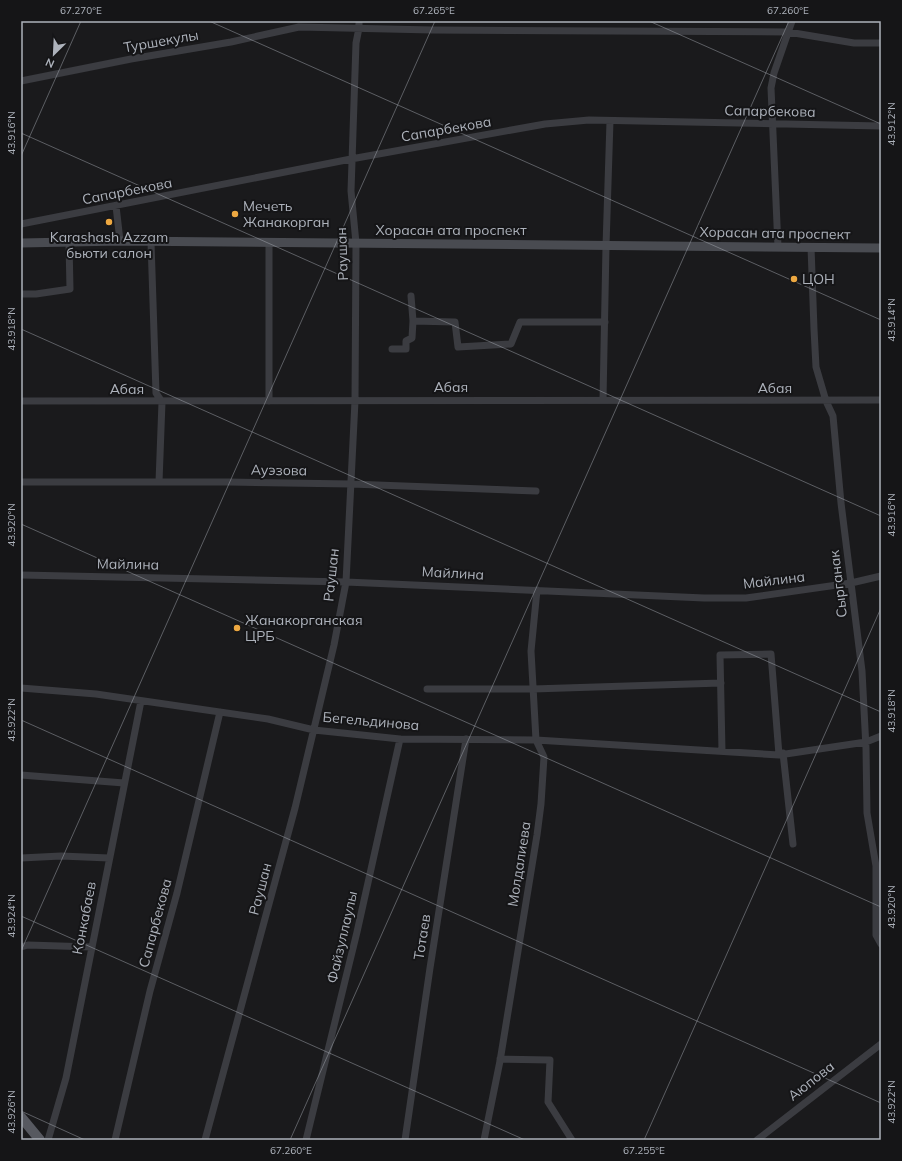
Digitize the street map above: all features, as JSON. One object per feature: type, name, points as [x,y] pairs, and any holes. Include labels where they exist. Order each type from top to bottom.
[{"type":"main road","name":"Хорасан ата проспект","points":[[21,243],[152,242],[881,248]]},
{"type":"main road","points":[[21,1117],[40,1140]]},
{"type":"street","points":[[778,247],[771,88],[774,73],[792,21]]},
{"type":"street","name":"Туршекулы","points":[[21,81],[131,59],[230,42],[299,27],[359,25],[486,30],[788,32],[854,43],[881,43]]},
{"type":"street","name":"Раушан","points":[[206,1140],[295,808],[334,645],[346,582],[355,401],[356,244],[351,191],[356,43],[359,25]]},
{"type":"street","name":"Сапарбекова","points":[[21,224],[352,159],[545,124],[589,120],[881,126]]},
{"type":"street","points":[[603,400],[610,121]]},
{"type":"street","points":[[116,206],[120,242]]},
{"type":"street","points":[[21,294],[36,294],[70,289],[69,242]]},
{"type":"street","points":[[152,242],[156,393],[162,402],[159,482]]},
{"type":"street","points":[[268,243],[269,401]]},
{"type":"street","name":"Сырганак","points":[[812,247],[816,367],[826,401],[833,416],[841,503],[862,670],[868,812],[878,884],[876,935],[881,944]]},
{"type":"street","points":[[392,350],[406,349],[406,341],[412,338],[414,321],[411,296]]},
{"type":"street","points":[[414,321],[455,322],[458,347],[511,344],[520,322],[605,322]]},
{"type":"street","name":"Абая","points":[[21,401],[881,400]]},
{"type":"street","name":"Ауэзова","points":[[21,482],[351,484],[536,491]]},
{"type":"street","name":"Майлина","points":[[21,575],[346,582],[704,598],[746,598],[851,583],[881,576]]},
{"type":"street","name":"Молдалиева","points":[[484,1140],[500,1058],[541,804],[544,757],[536,740],[531,651],[537,590]]},
{"type":"street","points":[[722,751],[720,655],[771,654],[781,754],[793,844]]},
{"type":"street","points":[[427,689],[533,689],[721,683]]},
{"type":"street","name":"Бегельдинова","points":[[21,688],[96,694],[141,700],[268,719],[314,730],[400,739],[536,740],[781,754],[866,742],[881,736]]},
{"type":"street","name":"Конкабаев","points":[[48,1140],[66,1078],[141,700]]},
{"type":"street","name":"Сапарбекова","points":[[115,1140],[150,991],[177,893],[220,712]]},
{"type":"street","name":"Файзуллаулы","points":[[306,1140],[357,932],[400,739]]},
{"type":"street","name":"Тотаев","points":[[405,1140],[466,739]]},
{"type":"street","points":[[21,775],[124,783]]},
{"type":"street","points":[[21,858],[61,856],[109,858]]},
{"type":"street","points":[[21,947],[28,945],[92,946]]},
{"type":"street","name":"Аюпова","points":[[757,1140],[881,1044]]},
{"type":"street","points":[[500,1058],[550,1060],[548,1102],[572,1140]]},
{"type":"place","name":"Мечеть Жанакорган","points":[[235,214]]},
{"type":"place","name":"Karashash Azzam бьюти салон","points":[[109,222]]},
{"type":"place","name":"ЦОН","points":[[794,279]]},
{"type":"place","name":"Жанакорганская ЦРБ","points":[[237,628]]}]
